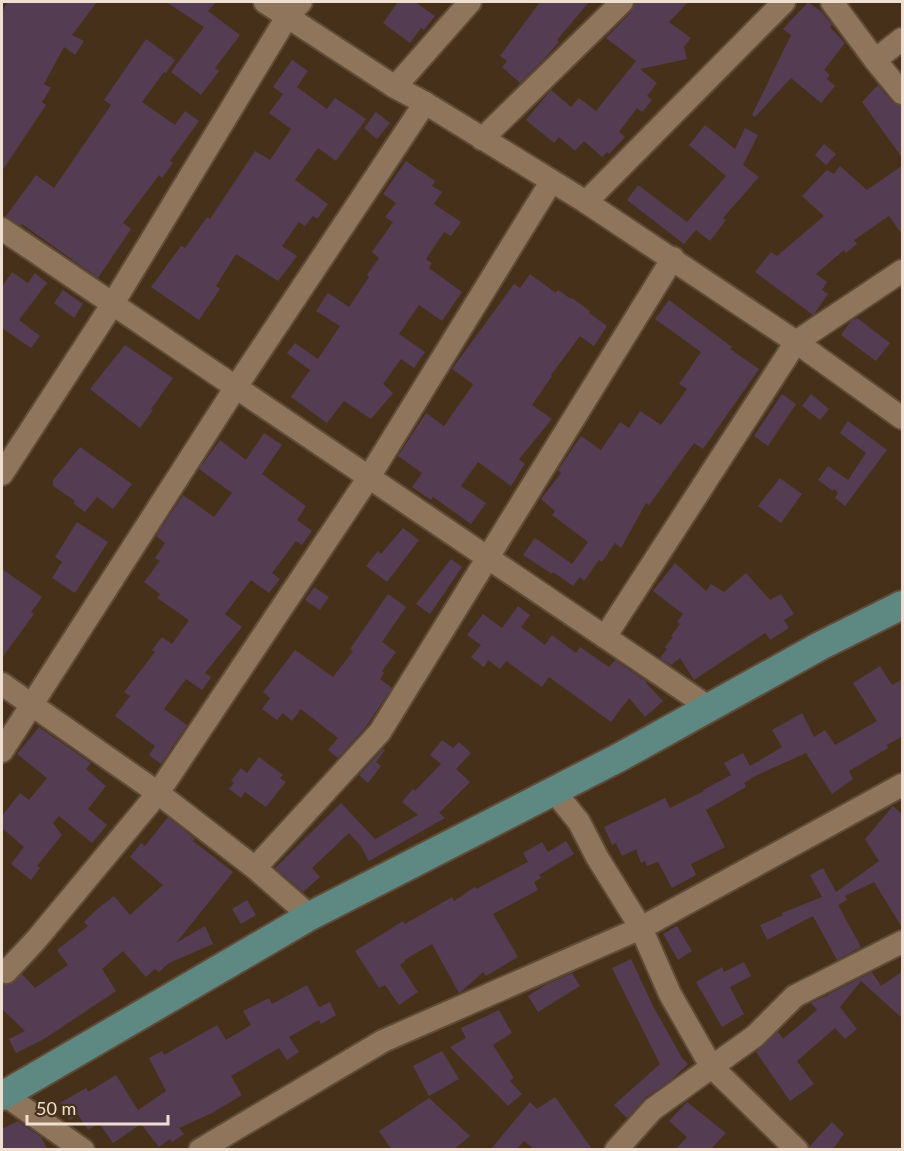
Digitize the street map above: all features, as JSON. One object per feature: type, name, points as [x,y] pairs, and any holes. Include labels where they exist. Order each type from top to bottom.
[{"type":"main road","points":[[2,1095],[310,916],[554,791],[820,646],[903,605]]},
{"type":"street","points":[[265,2],[294,9],[395,87],[586,202],[673,258],[903,418]]},
{"type":"street","points":[[395,87],[470,2]]},
{"type":"street","points":[[482,139],[622,2]]},
{"type":"street","points":[[586,202],[784,2]]},
{"type":"street","points":[[832,2],[903,93]]},
{"type":"street","points":[[2,474],[112,305],[294,9]]},
{"type":"street","points":[[875,60],[903,39]]},
{"type":"street","points":[[2,751],[236,387],[425,103]]},
{"type":"street","points":[[6,972],[36,940],[158,793],[369,477],[551,182]]},
{"type":"street","points":[[2,229],[710,708]]},
{"type":"street","points":[[255,868],[380,732],[673,258]]},
{"type":"street","points":[[605,637],[796,342],[903,272]]},
{"type":"street","points":[[2,684],[158,793],[255,868],[310,916]]},
{"type":"street","points":[[200,1149],[383,1041],[641,928],[903,784]]},
{"type":"street","points":[[554,791],[579,822],[597,857],[641,928],[670,994],[711,1066],[797,1149]]},
{"type":"street","points":[[616,1149],[653,1109],[755,1036],[795,996],[903,942]]},
{"type":"street","points":[[2,1095],[83,1149]]},
{"type":"building","points":[[8,2],[97,2],[72,35],[84,41],[75,55],[64,47],[44,84],[51,88],[42,102],[46,105],[2,171],[2,11]]},
{"type":"building","points":[[166,2],[216,2],[208,11],[240,35],[215,68],[219,71],[201,95],[171,72],[204,27]]},
{"type":"building","points":[[398,2],[415,2],[435,16],[424,30],[421,28],[410,43],[383,23]]},
{"type":"building","points":[[540,2],[589,2],[557,40],[559,42],[520,83],[502,67],[507,61],[500,56]]},
{"type":"building","points":[[635,2],[688,2],[669,22],[691,38],[684,47],[687,59],[640,69],[657,83],[647,96],[652,100],[642,112],[637,108],[619,132],[625,137],[609,154],[607,152],[602,157],[584,141],[575,151],[559,137],[554,143],[526,120],[551,90],[571,107],[579,98],[596,111],[636,61],[606,38],[631,12]]},
{"type":"building","points":[[808,2],[822,12],[832,25],[830,27],[845,43],[824,70],[830,75],[827,79],[835,86],[821,103],[791,78],[755,117],[752,115],[791,35],[783,29]]},
{"type":"building","points":[[146,39],[175,60],[142,102],[175,125],[185,111],[199,121],[170,161],[173,163],[162,178],[159,175],[123,223],[131,229],[98,278],[22,224],[21,226],[6,216],[36,175],[54,188],[111,105],[104,100]]},
{"type":"building","points":[[292,60],[308,71],[297,87],[327,109],[335,98],[366,119],[336,161],[318,148],[295,180],[328,204],[317,219],[313,216],[305,226],[299,222],[282,246],[297,256],[278,281],[236,254],[216,286],[220,289],[199,320],[151,287],[181,246],[185,248],[207,217],[210,219],[255,151],[270,160],[291,129],[269,113],[283,94],[273,87]]},
{"type":"building","points":[[878,85],[892,102],[903,106],[903,159],[862,102]]},
{"type":"building","points":[[376,112],[390,123],[377,139],[364,128]]},
{"type":"building","points":[[705,125],[735,149],[745,128],[758,135],[743,165],[759,177],[723,218],[726,220],[710,241],[696,230],[684,244],[627,200],[638,185],[687,222],[726,176],[689,145]]},
{"type":"building","points":[[824,144],[836,154],[826,165],[815,155]]},
{"type":"building","points":[[406,161],[435,181],[432,186],[442,192],[434,204],[461,222],[451,236],[444,232],[426,259],[432,263],[429,268],[462,292],[442,321],[419,305],[399,334],[425,352],[414,368],[401,359],[383,384],[393,393],[371,419],[344,401],[327,423],[291,397],[310,370],[287,353],[295,343],[318,359],[340,326],[316,311],[328,293],[349,307],[369,277],[367,275],[379,258],[372,252],[393,222],[385,217],[396,203],[383,194]]},
{"type":"building","points":[[903,165],[903,236],[889,216],[854,240],[857,244],[846,253],[844,250],[816,274],[827,282],[822,290],[828,294],[813,315],[755,272],[771,252],[777,256],[824,216],[802,196],[827,170],[834,174],[840,166],[867,190]]},
{"type":"building","points":[[12,272],[28,283],[35,273],[47,283],[19,320],[40,336],[31,348],[2,328],[2,287]]},
{"type":"building","points":[[530,274],[556,293],[558,290],[572,298],[607,326],[594,346],[580,336],[532,405],[552,419],[519,459],[525,464],[511,486],[478,462],[461,486],[486,503],[471,524],[433,497],[431,500],[412,487],[422,473],[398,456],[426,413],[444,426],[473,384],[452,369],[514,284],[520,288]]},
{"type":"building","points":[[63,290],[83,304],[74,318],[54,303]]},
{"type":"building","points":[[669,300],[759,369],[703,449],[694,443],[649,505],[646,503],[621,548],[615,543],[602,562],[599,560],[584,581],[580,577],[573,586],[523,555],[535,538],[572,564],[588,542],[552,515],[555,511],[541,499],[561,473],[558,470],[581,436],[601,450],[620,422],[629,428],[640,411],[661,425],[687,389],[679,384],[701,352],[655,319]]},
{"type":"building","points":[[857,318],[890,343],[876,361],[841,335],[851,321]]},
{"type":"building","points":[[125,345],[173,378],[140,428],[90,389]]},
{"type":"building","points":[[782,394],[796,404],[768,446],[754,436]]},
{"type":"building","points":[[811,394],[829,409],[820,420],[802,406]]},
{"type":"building","points":[[848,421],[887,450],[845,506],[835,498],[838,492],[818,480],[828,466],[848,480],[866,453],[840,433]]},
{"type":"building","points":[[264,433],[282,445],[262,474],[306,506],[297,520],[312,531],[302,545],[296,541],[272,573],[280,579],[269,593],[251,580],[225,614],[242,627],[205,673],[211,677],[202,690],[186,679],[164,709],[187,725],[161,764],[149,755],[155,746],[115,716],[130,696],[124,692],[155,652],[152,650],[162,637],[172,644],[189,620],[157,598],[160,594],[144,582],[160,561],[155,558],[165,543],[156,536],[183,495],[214,517],[232,493],[199,469],[220,440],[246,460]]},
{"type":"building","points":[[80,447],[132,484],[113,509],[97,497],[85,512],[73,503],[75,501],[53,486],[53,480]]},
{"type":"building","points":[[780,478],[802,494],[781,523],[758,506]]},
{"type":"building","points":[[77,522],[108,542],[75,593],[52,578],[62,562],[55,557]]},
{"type":"building","points":[[403,528],[419,540],[387,582],[366,566],[378,551],[381,554]]},
{"type":"building","points":[[451,559],[462,567],[430,614],[416,604]]},
{"type":"building","points":[[675,563],[706,591],[711,584],[724,592],[746,573],[770,600],[781,594],[794,614],[784,620],[789,628],[770,640],[765,633],[694,680],[680,658],[671,665],[660,658],[667,649],[665,647],[673,637],[671,636],[680,624],[677,622],[683,614],[653,591]]},
{"type":"building","points":[[2,569],[42,597],[31,612],[34,614],[2,658]]},
{"type":"building","points":[[314,587],[329,597],[320,610],[305,600]]},
{"type":"building","points":[[388,594],[406,607],[382,642],[396,652],[382,671],[384,673],[380,679],[392,688],[365,728],[338,758],[328,750],[338,738],[301,709],[292,721],[283,713],[277,720],[262,709],[270,698],[263,692],[295,650],[333,677],[353,651],[350,649]]},
{"type":"building","points":[[518,606],[530,615],[521,627],[545,645],[552,635],[576,653],[580,647],[609,667],[615,660],[647,682],[663,701],[645,717],[629,698],[611,722],[549,677],[542,687],[506,661],[500,669],[488,660],[484,667],[471,657],[481,645],[467,635],[483,614],[502,628]]},
{"type":"building","points":[[880,666],[892,685],[903,679],[903,736],[887,745],[888,748],[849,771],[853,779],[832,794],[806,753],[755,776],[744,783],[746,787],[706,810],[725,847],[691,864],[696,875],[672,888],[658,862],[647,866],[645,861],[641,863],[636,849],[622,856],[616,843],[612,845],[604,827],[665,798],[670,808],[704,791],[731,775],[724,763],[743,753],[750,766],[782,747],[772,730],[802,713],[814,737],[825,730],[835,745],[877,721],[853,683]]},
{"type":"building","points":[[39,727],[91,763],[86,769],[106,786],[88,809],[107,825],[92,843],[59,816],[53,823],[62,835],[37,866],[40,868],[31,880],[11,864],[24,847],[2,828],[2,816],[20,793],[29,800],[47,778],[17,754]]},
{"type":"building","points":[[442,740],[453,748],[459,742],[471,753],[456,769],[470,782],[439,813],[445,818],[369,861],[360,845],[349,833],[312,868],[320,877],[303,892],[275,868],[341,803],[375,839],[418,815],[402,802],[441,764],[430,755]]},
{"type":"building","points":[[383,749],[385,750],[376,762],[381,766],[368,783],[359,775]]},
{"type":"building","points":[[259,757],[283,775],[280,778],[286,782],[266,807],[245,792],[241,798],[229,789],[234,783],[231,781],[241,768],[247,773]]},
{"type":"building","points":[[893,806],[903,815],[903,929],[874,882],[845,896],[847,900],[838,905],[861,947],[837,960],[813,916],[767,940],[760,925],[783,915],[782,913],[822,897],[810,875],[823,868],[836,892],[879,861],[865,839]]},
{"type":"building","points":[[168,817],[195,839],[193,841],[233,872],[176,943],[205,926],[213,944],[169,963],[159,972],[155,969],[146,977],[123,951],[102,969],[116,991],[44,1039],[16,1053],[9,1039],[25,1031],[2,1009],[2,985],[10,985],[22,974],[35,988],[68,965],[57,950],[88,926],[84,922],[95,911],[114,896],[130,915],[163,885],[130,857],[141,843],[145,846]]},
{"type":"building","points":[[566,841],[574,854],[539,875],[541,878],[534,882],[538,890],[493,914],[518,957],[486,976],[483,972],[461,992],[459,993],[432,944],[404,960],[400,965],[418,992],[399,1005],[385,985],[379,988],[355,951],[403,921],[405,924],[452,897],[454,901],[475,887],[476,889],[528,862],[523,853],[542,842],[548,852]]},
{"type":"building","points":[[247,900],[256,915],[241,924],[232,909]]},
{"type":"building","points":[[677,926],[692,951],[678,960],[663,934]]},
{"type":"building","points":[[631,959],[653,1006],[682,1058],[688,1064],[671,1080],[645,1098],[627,1118],[614,1105],[660,1064],[612,968]]},
{"type":"building","points":[[744,962],[751,976],[730,987],[744,1014],[722,1027],[696,982],[722,967],[724,972]]},
{"type":"building","points":[[903,971],[903,1019],[861,981],[840,1007],[857,1029],[845,1039],[835,1028],[797,1061],[814,1084],[790,1101],[756,1052],[778,1032],[783,1039],[817,1010],[811,1003],[872,972],[881,986]]},
{"type":"building","points":[[572,973],[580,986],[538,1012],[528,996],[547,984]]},
{"type":"building","points":[[307,985],[319,1007],[330,1002],[336,1015],[321,1024],[319,1020],[289,1037],[299,1052],[287,1060],[279,1048],[231,1076],[242,1095],[212,1113],[179,1128],[184,1134],[172,1142],[170,1139],[159,1147],[141,1124],[113,1143],[99,1123],[88,1130],[78,1115],[70,1120],[60,1103],[86,1088],[88,1092],[116,1075],[138,1110],[166,1091],[149,1058],[162,1051],[164,1055],[217,1025],[226,1040],[251,1025],[243,1011],[269,998],[272,1004]]},
{"type":"building","points":[[499,1010],[512,1033],[493,1045],[514,1078],[510,1081],[522,1094],[508,1106],[450,1047],[466,1038],[461,1028]]},
{"type":"building","points":[[442,1051],[459,1079],[429,1096],[413,1066]]},
{"type":"building","points":[[555,1097],[592,1149],[534,1149],[524,1141],[517,1149],[491,1149],[530,1102],[537,1109]]},
{"type":"building","points":[[429,1098],[470,1136],[454,1149],[391,1149],[379,1131]]},
{"type":"building","points":[[687,1102],[726,1133],[711,1149],[676,1149],[687,1137],[669,1121]]},
{"type":"building","points":[[18,1121],[41,1137],[47,1149],[2,1149],[2,1129]]},
{"type":"building","points":[[832,1122],[844,1134],[833,1149],[810,1149],[810,1146]]}]
